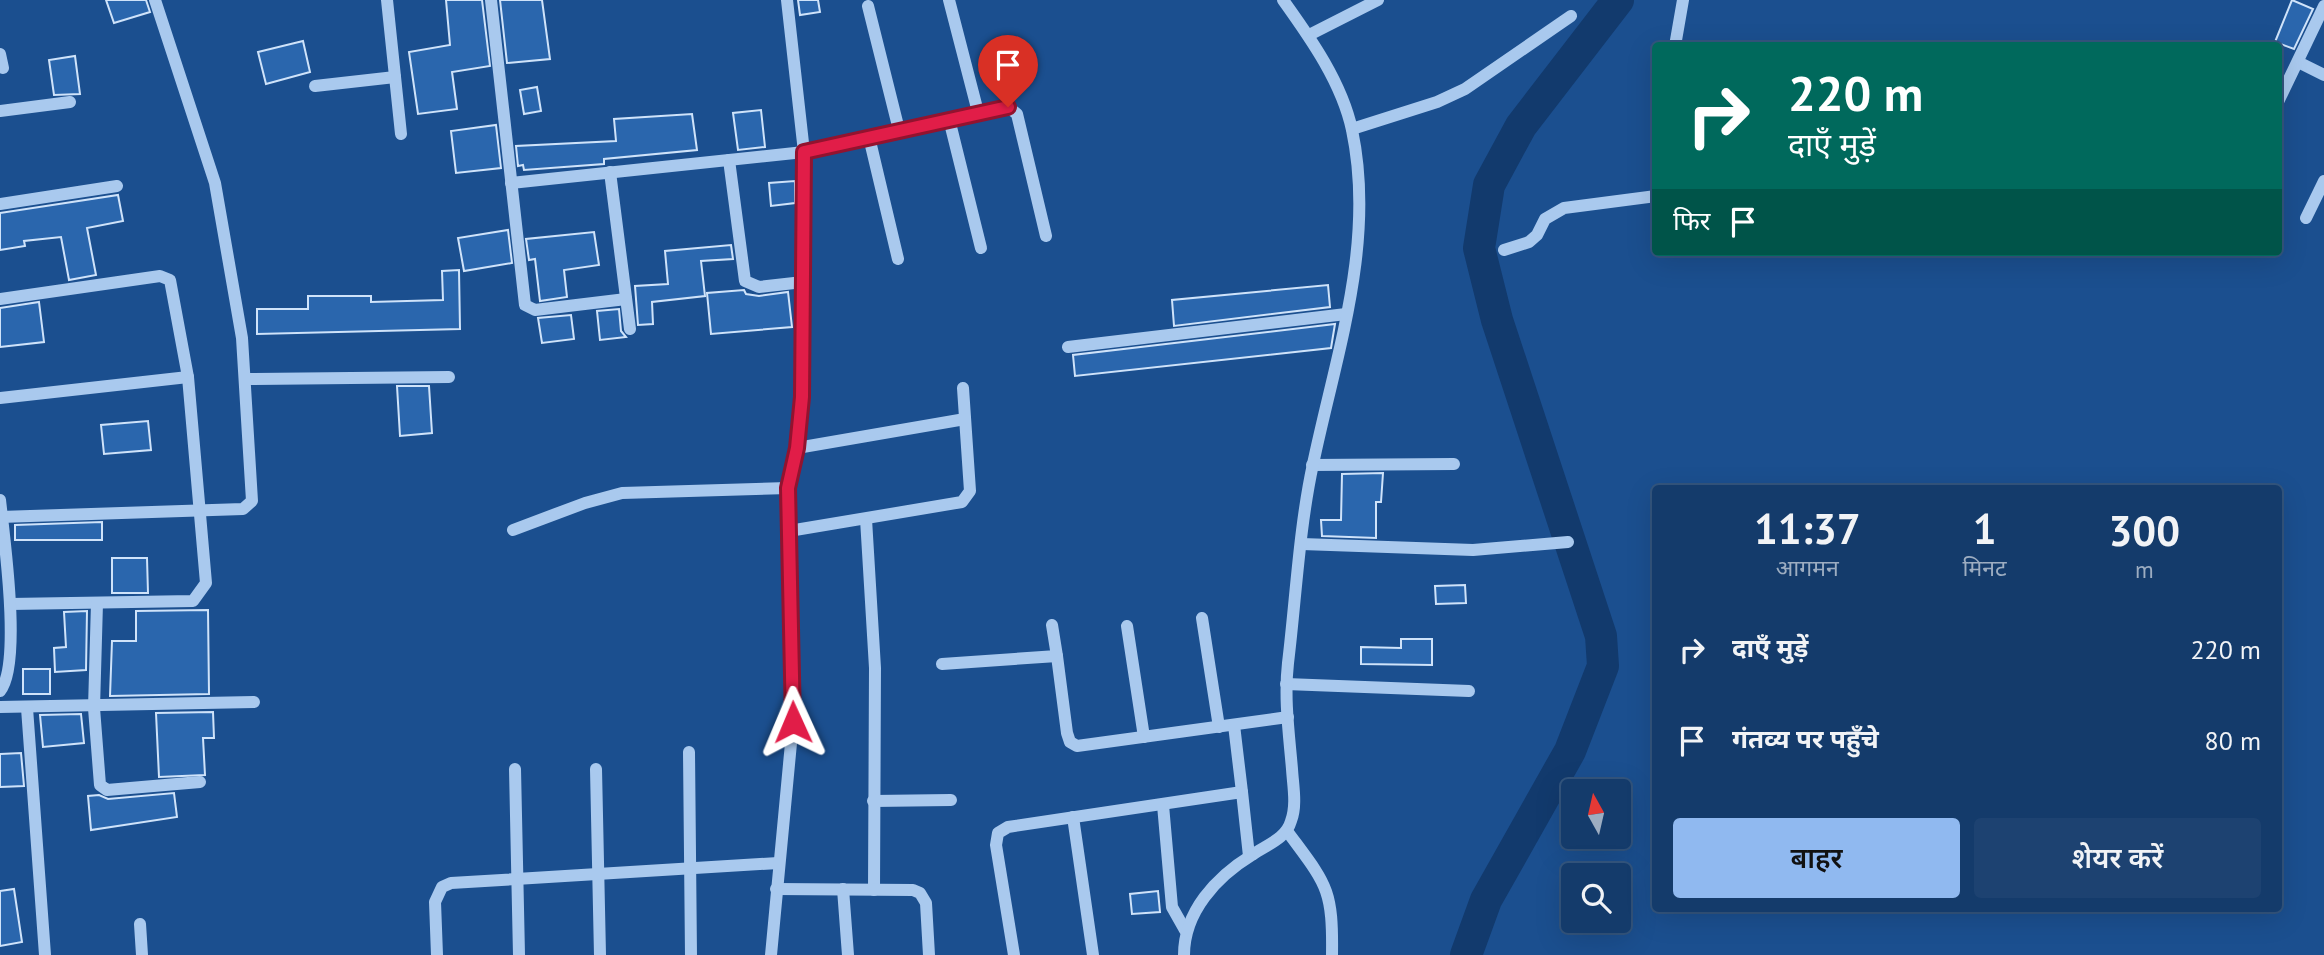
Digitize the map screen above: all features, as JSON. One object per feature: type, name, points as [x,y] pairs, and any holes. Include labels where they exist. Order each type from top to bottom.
[{"type":"street","points":[[1,517],[243,509],[252,501],[242,338],[215,183],[155,0]]},
{"type":"street","points":[[387,0],[401,134]]},
{"type":"street","points":[[491,0],[523,301],[529,309],[626,299]]},
{"type":"street","points":[[771,955],[793,722],[788,488],[797,448],[802,397],[804,152],[788,0]]},
{"type":"street","points":[[949,0],[978,112]]},
{"type":"street","points":[[1184,955],[1185,930],[1200,903],[1249,856],[1287,831],[1294,799],[1286,684],[1302,544],[1312,464],[1356,262],[1361,213],[1352,129],[1332,78],[1309,36],[1283,0]]},
{"type":"street","points":[[1309,36],[1378,0]]},
{"type":"street","points":[[1676,42],[1683,0]]},
{"type":"street","points":[[869,6],[899,130]]},
{"type":"street","points":[[2282,94],[2324,6]]},
{"type":"street","points":[[1352,129],[1465,89],[1572,16]]},
{"type":"street","points":[[0,54],[3,68]]},
{"type":"street","points":[[2298,62],[2324,75]]},
{"type":"street","points":[[315,86],[395,77]]},
{"type":"street","points":[[0,111],[70,102]]},
{"type":"street","points":[[511,183],[804,152],[1002,107],[1016,110],[1046,236]]},
{"type":"street","points":[[949,119],[981,248]]},
{"type":"street","points":[[869,137],[898,259]]},
{"type":"street","points":[[729,160],[745,281],[759,287],[803,282]]},
{"type":"street","points":[[610,172],[630,329]]},
{"type":"street","points":[[2306,218],[2324,181]]},
{"type":"street","points":[[0,204],[117,186]]},
{"type":"street","points":[[1504,250],[1529,242],[1537,235],[1545,219],[1564,208],[1652,197]]},
{"type":"street","points":[[0,299],[167,276],[172,285],[188,377],[206,583],[193,601],[10,604]]},
{"type":"street","points":[[1068,347],[1346,314]]},
{"type":"street","points":[[0,398],[188,377]]},
{"type":"street","points":[[245,379],[449,377]]},
{"type":"street","points":[[789,531],[956,505],[967,498],[970,491],[963,388]]},
{"type":"street","points":[[797,448],[965,419]]},
{"type":"street","points":[[1312,464],[1454,464]]},
{"type":"street","points":[[513,530],[585,503],[622,493],[788,488]]},
{"type":"street","points":[[0,500],[10,604],[8,678],[0,691]]},
{"type":"street","points":[[866,519],[875,668],[874,890]]},
{"type":"street","points":[[1302,544],[1473,550],[1568,542]]},
{"type":"street","points":[[97,603],[94,708],[97,779],[103,789],[200,782]]},
{"type":"street","points":[[1202,618],[1219,727]]},
{"type":"street","points":[[1052,625],[1070,742],[1077,746],[1288,717]]},
{"type":"street","points":[[1127,626],[1144,737]]},
{"type":"street","points":[[942,664],[1057,656]]},
{"type":"street","points":[[1286,684],[1469,691]]},
{"type":"street","points":[[0,708],[94,708],[254,702]]},
{"type":"street","points":[[27,708],[45,955]]},
{"type":"street","points":[[1234,725],[1249,856]]},
{"type":"street","points":[[690,752],[691,955]]},
{"type":"street","points":[[515,769],[519,955]]},
{"type":"street","points":[[596,769],[600,955]]},
{"type":"street","points":[[1014,955],[996,845],[998,833],[1007,827],[1242,792]]},
{"type":"street","points":[[873,801],[951,800]]},
{"type":"street","points":[[1163,805],[1172,907],[1185,930]]},
{"type":"street","points":[[1073,817],[1093,955]]},
{"type":"street","points":[[1287,831],[1328,890],[1333,920],[1332,955]]},
{"type":"street","points":[[437,955],[435,902],[442,887],[451,883],[778,863]]},
{"type":"street","points":[[776,889],[913,890],[924,897],[929,955]]},
{"type":"street","points":[[843,890],[848,955]]},
{"type":"street","points":[[140,924],[142,955]]},
{"type":"building","points":[[106,0],[146,0],[150,12],[114,23]]},
{"type":"building","points":[[446,0],[482,0],[490,66],[452,72],[457,109],[418,114],[409,52],[450,45]]},
{"type":"building","points":[[500,0],[542,0],[550,59],[507,63]]},
{"type":"building","points":[[798,0],[818,0],[820,12],[800,15]]},
{"type":"building","points":[[2292,0],[2313,9],[2294,49],[2282,45],[2282,42],[2275,42]]},
{"type":"building","points":[[303,41],[310,72],[266,84],[258,52]]},
{"type":"building","points":[[75,56],[80,94],[54,95],[49,60]]},
{"type":"building","points":[[537,87],[541,111],[524,114],[520,90]]},
{"type":"building","points":[[761,110],[765,147],[738,150],[733,113]]},
{"type":"building","points":[[692,114],[697,150],[604,159],[604,164],[524,170],[523,165],[518,166],[516,146],[616,141],[614,119]]},
{"type":"building","points":[[496,125],[501,168],[456,173],[451,131]]},
{"type":"building","points":[[795,181],[795,203],[771,206],[769,183]]},
{"type":"building","points":[[118,195],[123,221],[87,228],[96,275],[69,280],[61,237],[24,241],[25,246],[0,250],[0,213]]},
{"type":"building","points":[[508,230],[512,263],[464,271],[458,238]]},
{"type":"building","points":[[594,232],[599,265],[564,270],[567,297],[540,301],[535,259],[529,260],[526,239]]},
{"type":"building","points":[[731,245],[733,259],[701,261],[705,296],[652,302],[653,324],[638,325],[635,286],[668,284],[665,251]]},
{"type":"building","points":[[459,270],[460,329],[257,334],[257,309],[308,309],[308,296],[371,296],[371,302],[443,300],[442,271]]},
{"type":"building","points":[[1328,285],[1330,307],[1174,326],[1172,300]]},
{"type":"building","points":[[744,290],[746,294],[759,296],[788,292],[792,327],[711,334],[707,293]]},
{"type":"building","points":[[39,302],[44,342],[0,347],[0,308]]},
{"type":"building","points":[[619,309],[621,331],[626,337],[600,340],[597,311]]},
{"type":"building","points":[[571,315],[574,339],[542,343],[538,318]]},
{"type":"building","points":[[1335,324],[1331,348],[1075,376],[1073,355]]},
{"type":"building","points":[[397,386],[429,386],[432,433],[400,436]]},
{"type":"building","points":[[148,421],[151,450],[104,454],[101,425]]},
{"type":"building","points":[[1383,473],[1381,502],[1376,502],[1376,538],[1322,536],[1321,520],[1341,520],[1342,474]]},
{"type":"building","points":[[102,522],[102,540],[15,540],[15,525]]},
{"type":"building","points":[[112,558],[147,558],[148,593],[112,593]]},
{"type":"building","points":[[1465,585],[1466,603],[1436,604],[1435,586]]},
{"type":"building","points":[[208,610],[209,694],[110,696],[112,641],[136,641],[136,611]]},
{"type":"building","points":[[87,611],[86,670],[55,672],[54,648],[66,647],[64,612]]},
{"type":"building","points":[[1401,639],[1432,639],[1432,665],[1361,664],[1361,647],[1401,648]]},
{"type":"building","points":[[23,669],[50,669],[50,694],[23,694]]},
{"type":"building","points":[[213,712],[214,738],[203,738],[205,775],[159,777],[156,713]]},
{"type":"building","points":[[81,714],[84,743],[43,747],[40,715]]},
{"type":"building","points":[[21,753],[24,786],[0,787],[0,754]]},
{"type":"building","points":[[174,793],[177,817],[91,830],[88,796],[99,795],[108,799]]},
{"type":"building","points":[[14,889],[22,942],[0,946],[0,891]]},
{"type":"building","points":[[1158,891],[1160,912],[1132,914],[1130,894]]},
{"type":"waterway","points":[[1466,955],[1486,900],[1570,751],[1603,666],[1601,636],[1497,320],[1479,248],[1489,185],[1521,126],[1618,0]]},
{"type":"route","points":[[793,722],[788,488],[797,448],[802,397],[804,152],[1008,107]]}]
